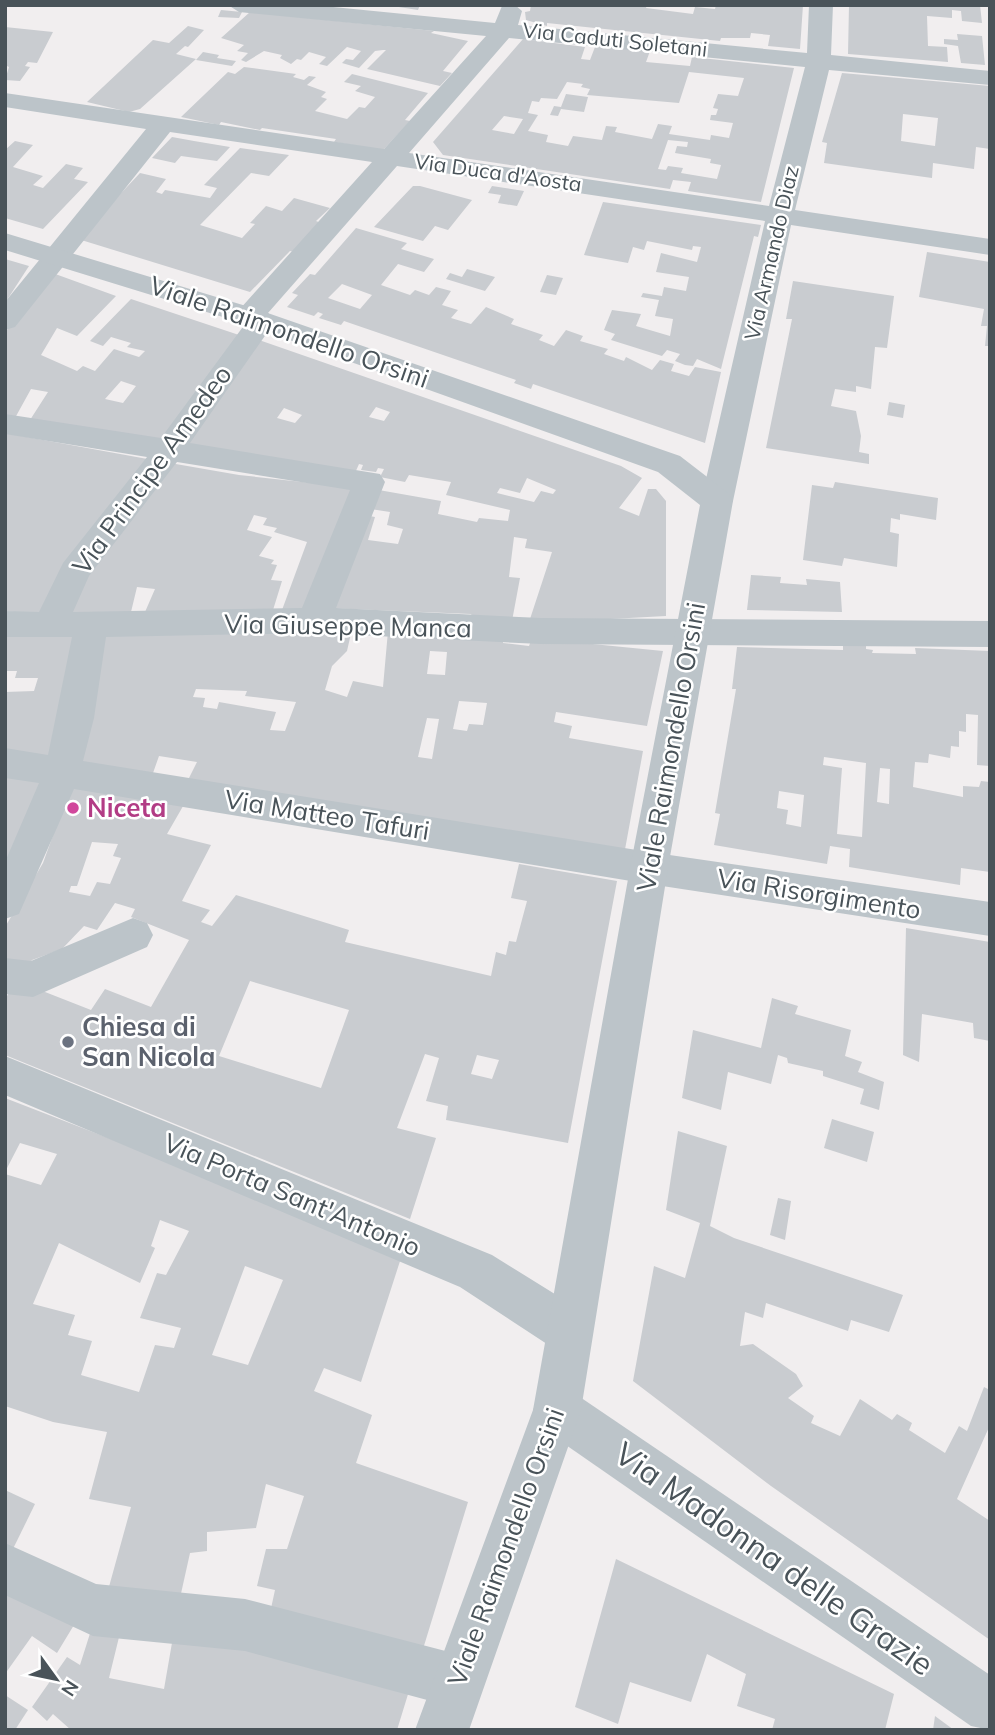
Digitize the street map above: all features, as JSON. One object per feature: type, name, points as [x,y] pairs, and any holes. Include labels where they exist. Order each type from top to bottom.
[{"type":"street","name":"Via Caduti Soletani","points":[[239,5],[508,17],[819,61],[990,78]]},
{"type":"street","name":"Via Armando Diaz","points":[[718,501],[780,215],[819,61],[821,5]]},
{"type":"street","name":"Via Principe Amedeo","points":[[50,625],[75,571],[168,452],[256,318],[508,17]]},
{"type":"street","name":"Via Duca d'Aosta","points":[[17,109],[164,124],[990,247]]},
{"type":"street","points":[[5,321],[164,124]]},
{"type":"street","name":"Viale Raimondello Orsini","points":[[5,240],[256,318],[669,464],[718,501],[691,633],[649,868],[558,1410],[457,1681],[442,1730]]},
{"type":"street","points":[[5,424],[369,482],[314,620]]},
{"type":"street","name":"Via Giuseppe Manca","points":[[5,624],[90,625],[314,620],[541,631],[990,634]]},
{"type":"street","points":[[5,902],[33,846],[62,771],[79,705],[90,625]]},
{"type":"street","name":"Via Matteo Tafuri","points":[[5,763],[649,868]]},
{"type":"street","name":"Via Risorgimento","points":[[649,868],[990,919]]},
{"type":"street","points":[[5,976],[33,979],[133,935]]},
{"type":"street","name":"Via Porta Sant'Antonio","points":[[5,1075],[476,1271],[570,1331]]},
{"type":"street","name":"Via Madonna delle Grazie","points":[[558,1410],[990,1707]]},
{"type":"street","points":[[5,1568],[93,1610],[245,1625],[457,1681]]},
{"type":"building","points":[[386,5],[420,5],[418,10]]},
{"type":"building","points":[[531,5],[647,5],[646,8],[693,14],[695,7],[715,9],[716,5],[803,5],[800,49],[768,46],[770,35],[751,33],[750,38],[721,38],[720,41],[547,23],[547,26],[526,20],[525,12],[530,11]]},
{"type":"building","points":[[849,5],[980,5],[982,23],[962,21],[961,11],[952,10],[952,18],[927,16],[928,46],[947,47],[948,62],[848,54]]},
{"type":"building","points":[[221,10],[242,12],[239,18],[218,17]]},
{"type":"building","points":[[250,12],[434,31],[431,33],[468,41],[443,71],[452,73],[440,86],[367,69],[386,50],[375,51],[359,68],[342,63],[346,59],[353,60],[361,51],[347,47],[327,66],[319,64],[326,57],[309,52],[301,60],[297,59],[291,64],[280,58],[282,55],[264,51],[246,62],[241,60],[248,53],[237,51],[244,45],[221,38]]},
{"type":"building","points":[[188,26],[204,30],[188,47],[185,46],[176,54],[196,59],[140,109],[129,112],[87,102],[153,40],[169,43]]},
{"type":"building","points":[[5,27],[53,32],[37,63],[28,62],[25,66],[30,67],[20,81],[5,80],[9,67],[5,65]]},
{"type":"building","points":[[957,34],[982,36],[985,65],[961,63],[958,46],[944,44],[944,39],[958,40]]},
{"type":"building","points":[[523,39],[585,47],[581,59],[590,60],[595,47],[612,47],[650,51],[646,62],[690,66],[692,57],[794,68],[761,202],[688,191],[691,182],[673,180],[670,189],[443,155],[433,142]],"holes":[[[689,72],[744,78],[738,96],[718,94],[713,108],[718,109],[716,115],[711,115],[710,120],[733,123],[729,138],[711,135],[710,140],[669,134],[672,126],[658,124],[652,139],[615,132],[617,127],[606,126],[602,140],[573,136],[568,146],[546,142],[548,135],[528,131],[538,115],[528,113],[532,101],[539,102],[541,98],[557,99],[567,82],[583,84],[581,87],[590,89],[587,95],[679,103]],[[504,116],[523,119],[514,134],[492,130]],[[668,140],[688,142],[687,147],[677,146],[675,153],[711,159],[710,163],[721,165],[717,179],[681,173],[683,168],[668,166],[666,170],[658,169]]]},
{"type":"building","points":[[203,52],[219,55],[217,58],[236,61],[232,66],[196,60]]},
{"type":"building","points":[[244,67],[296,74],[293,77],[304,80],[309,76],[316,77],[307,85],[326,92],[321,97],[327,99],[315,111],[347,119],[359,107],[365,108],[375,97],[355,91],[361,86],[344,82],[352,74],[428,93],[405,120],[410,121],[383,150],[334,142],[336,139],[262,128],[260,130],[221,122],[219,125],[181,117],[228,72],[235,74]]},
{"type":"building","points":[[842,73],[990,86],[990,149],[976,147],[974,169],[933,163],[932,178],[824,163],[827,143],[822,142]],"holes":[[[903,114],[938,118],[935,146],[901,141]]]},
{"type":"building","points":[[566,94],[588,97],[584,112],[561,109],[558,116],[550,115],[554,106],[561,107]]},
{"type":"building","points":[[172,137],[230,147],[217,161],[181,156],[175,163],[152,158]]},
{"type":"building","points":[[15,141],[33,145],[13,167],[43,176],[33,185],[43,188],[66,164],[83,168],[74,179],[88,182],[43,229],[5,218],[5,150]]},
{"type":"building","points":[[240,148],[289,155],[269,176],[251,173],[200,225],[242,238],[255,224],[250,223],[266,206],[282,211],[294,198],[330,208],[316,221],[321,223],[294,252],[290,251],[250,292],[78,239],[140,173],[166,179],[156,192],[162,194],[165,190],[210,198],[217,188],[204,185]]},
{"type":"building","points":[[413,186],[472,200],[448,230],[435,226],[423,241],[374,227]]},
{"type":"building","points":[[492,186],[524,191],[517,206],[498,203],[501,195],[488,193]]},
{"type":"building","points":[[603,202],[761,225],[758,237],[754,236],[721,369],[697,359],[693,366],[685,365],[675,361],[680,354],[667,350],[662,356],[611,340],[615,334],[604,330],[612,310],[641,314],[636,326],[670,336],[673,319],[655,316],[659,300],[641,297],[643,293],[662,296],[664,287],[686,291],[689,277],[656,272],[661,253],[697,262],[701,247],[693,246],[692,250],[647,241],[644,250],[633,247],[628,263],[584,255]]},
{"type":"building","points":[[356,228],[407,243],[401,249],[434,259],[424,272],[398,264],[381,285],[410,295],[415,290],[429,295],[436,287],[451,291],[442,305],[458,310],[451,318],[471,324],[486,307],[514,319],[511,324],[543,335],[539,340],[554,346],[566,330],[583,336],[580,341],[608,349],[604,354],[624,361],[626,357],[652,370],[660,360],[674,364],[671,371],[689,376],[695,367],[721,372],[705,443],[533,384],[531,389],[514,383],[516,380],[344,321],[341,325],[319,318],[323,314],[318,312],[314,316],[287,307],[298,295],[292,293],[310,274],[315,275]],"holes":[[[342,284],[372,295],[360,309],[328,298]]]},
{"type":"building","points":[[927,252],[990,262],[990,346],[985,346],[987,326],[981,326],[984,309],[919,297]]},
{"type":"building","points":[[5,259],[29,266],[5,303]]},
{"type":"building","points":[[467,269],[495,277],[485,291],[446,279],[450,273],[462,277]]},
{"type":"building","points":[[47,271],[116,296],[77,336],[57,328],[41,355],[77,371],[83,366],[95,371],[114,349],[139,357],[145,351],[127,347],[131,343],[111,337],[103,346],[90,341],[131,299],[239,335],[165,443],[30,420],[48,392],[31,389],[15,418],[5,416],[5,334],[15,315]],"holes":[[[121,381],[136,386],[123,403],[105,399]]]},
{"type":"building","points":[[547,275],[563,278],[556,295],[540,292]]},
{"type":"building","points":[[793,281],[894,296],[887,348],[875,347],[871,389],[856,386],[856,392],[835,389],[831,406],[856,411],[861,436],[859,452],[869,454],[869,464],[766,448],[792,319],[786,319]]},
{"type":"building","points":[[259,340],[621,466],[642,478],[619,508],[639,516],[648,489],[656,489],[666,501],[666,616],[573,621],[530,619],[552,552],[525,548],[527,539],[514,537],[509,577],[520,578],[512,621],[474,619],[471,614],[327,608],[364,515],[375,517],[368,540],[398,544],[403,529],[387,525],[390,512],[364,508],[373,489],[441,501],[438,514],[477,522],[479,518],[508,521],[510,510],[446,495],[451,482],[409,475],[405,482],[380,477],[384,469],[378,468],[376,472],[361,470],[363,465],[359,464],[355,473],[186,443]],"holes":[[[376,407],[390,412],[384,421],[369,417]],[[284,408],[302,415],[295,423],[277,418]],[[527,478],[556,490],[553,494],[541,491],[534,502],[497,493],[500,488],[520,493]]]},
{"type":"building","points":[[889,402],[905,405],[903,418],[887,415]]},
{"type":"building","points":[[5,433],[153,460],[42,615],[5,611]]},
{"type":"building","points":[[170,463],[239,475],[358,488],[310,610],[282,610],[307,542],[274,532],[277,528],[263,525],[267,518],[254,515],[247,530],[272,537],[259,556],[274,560],[271,564],[277,565],[271,580],[282,581],[273,610],[145,612],[155,589],[137,587],[131,612],[68,614],[85,572]]},
{"type":"building","points":[[835,482],[938,498],[936,520],[900,514],[900,520],[891,518],[890,532],[899,534],[897,567],[844,558],[842,566],[803,560],[812,485],[833,488]]},
{"type":"building","points":[[751,575],[781,577],[780,583],[807,585],[806,579],[840,582],[842,612],[747,610]]},
{"type":"building","points":[[352,629],[347,651],[332,666],[325,690],[347,697],[353,681],[383,687],[388,631],[503,636],[503,643],[529,646],[532,638],[663,651],[647,726],[556,712],[554,722],[572,726],[569,738],[643,751],[624,855],[187,782],[197,762],[159,756],[153,773],[87,768],[76,756],[101,635]],"holes":[[[430,651],[447,652],[445,675],[427,674]],[[196,689],[247,691],[245,696],[296,702],[285,731],[270,730],[276,712],[219,702],[217,709],[203,707],[205,698],[193,697]],[[459,701],[487,703],[483,725],[469,724],[467,731],[453,729]],[[427,718],[439,719],[432,759],[418,757]]]},
{"type":"building","points":[[5,630],[82,634],[61,751],[43,758],[5,753],[5,692],[34,691],[38,678],[15,678],[17,671],[5,671]]},
{"type":"building","points":[[843,644],[866,645],[866,649],[873,650],[872,653],[916,654],[915,648],[990,651],[990,766],[977,765],[978,715],[966,714],[966,732],[959,731],[959,747],[951,746],[950,758],[929,754],[928,763],[915,762],[913,787],[963,797],[963,786],[979,787],[981,781],[990,782],[990,872],[961,868],[960,885],[849,867],[850,849],[830,846],[827,864],[714,845],[720,814],[715,813],[736,689],[732,689],[737,647],[843,650]],"holes":[[[824,757],[866,763],[862,837],[837,834],[842,768],[823,765]],[[880,768],[890,769],[889,804],[877,802]],[[779,791],[804,795],[801,827],[786,824],[788,810],[777,808]]]},
{"type":"building","points":[[5,772],[47,779],[5,879]]},
{"type":"building","points":[[72,783],[186,801],[167,834],[211,845],[182,901],[210,910],[201,922],[212,926],[236,895],[349,930],[345,942],[491,976],[496,952],[506,955],[509,941],[516,942],[527,901],[511,898],[519,864],[617,881],[568,1143],[446,1120],[448,1106],[426,1101],[439,1058],[425,1054],[397,1128],[436,1138],[410,1219],[5,1055],[5,999],[17,981],[91,1010],[105,989],[151,1007],[189,940],[131,917],[135,909],[115,903],[97,930],[84,926],[62,949],[32,960],[23,973],[5,966],[5,927],[43,863]],"holes":[[[92,842],[118,844],[113,856],[121,858],[110,884],[97,882],[90,896],[69,892],[71,886],[77,886]],[[250,981],[349,1010],[321,1088],[219,1056]],[[477,1055],[499,1060],[492,1079],[471,1074]]]},
{"type":"building","points":[[906,928],[990,942],[990,1041],[974,1038],[973,1023],[922,1014],[919,1062],[903,1055]]},
{"type":"building","points":[[772,998],[798,1006],[795,1014],[851,1030],[845,1056],[862,1062],[858,1072],[884,1082],[879,1110],[860,1104],[864,1089],[823,1076],[823,1071],[788,1063],[787,1058],[778,1055],[771,1084],[728,1072],[721,1110],[682,1098],[693,1030],[761,1048]]},
{"type":"building","points":[[5,1098],[209,1177],[401,1258],[361,1382],[324,1368],[314,1391],[372,1415],[356,1463],[468,1502],[423,1649],[270,1613],[275,1590],[257,1586],[266,1549],[287,1549],[304,1496],[266,1484],[256,1528],[207,1532],[207,1551],[190,1553],[178,1607],[107,1594],[131,1507],[89,1499],[107,1432],[53,1422],[5,1406],[5,1174],[41,1185],[57,1154],[20,1143],[5,1172]],"holes":[[[160,1220],[189,1231],[166,1275],[157,1273],[140,1318],[181,1328],[174,1348],[155,1345],[139,1392],[81,1375],[92,1341],[68,1335],[75,1315],[33,1304],[59,1243],[140,1283],[155,1248],[151,1246]],[[245,1266],[283,1280],[248,1365],[212,1355]]]},
{"type":"building","points":[[832,1119],[874,1132],[867,1162],[824,1148]]},
{"type":"building","points":[[678,1131],[727,1146],[710,1226],[734,1238],[903,1295],[889,1332],[851,1320],[848,1331],[766,1303],[763,1318],[745,1312],[740,1346],[753,1344],[796,1374],[803,1386],[788,1398],[814,1416],[811,1423],[840,1436],[860,1399],[892,1420],[897,1414],[912,1423],[909,1430],[945,1453],[959,1426],[967,1431],[984,1387],[990,1390],[990,1425],[957,1499],[990,1521],[990,1640],[771,1486],[633,1381],[654,1266],[685,1278],[700,1223],[666,1210]]},
{"type":"building","points":[[778,1198],[791,1201],[785,1240],[770,1235]]},
{"type":"building","points":[[5,1490],[35,1504],[10,1555],[5,1553]]},
{"type":"building","points":[[616,1559],[894,1694],[885,1730],[772,1730],[775,1719],[737,1706],[746,1674],[707,1654],[691,1702],[630,1682],[618,1724],[575,1707]]},
{"type":"building","points":[[5,1582],[77,1620],[57,1653],[32,1636],[5,1674]]},
{"type":"building","points":[[93,1624],[121,1629],[109,1678],[164,1689],[173,1637],[243,1642],[409,1691],[397,1730],[71,1730],[53,1714],[47,1721],[32,1707],[67,1657],[80,1665]]},
{"type":"building","points":[[5,1695],[28,1710],[15,1730],[5,1730]]},
{"type":"building","points":[[935,1716],[954,1730],[933,1730]]},
{"type":"place","name":"Niceta","points":[[73,808]]},
{"type":"place","name":"Chiesa di San Nicola","points":[[68,1042]]}]
